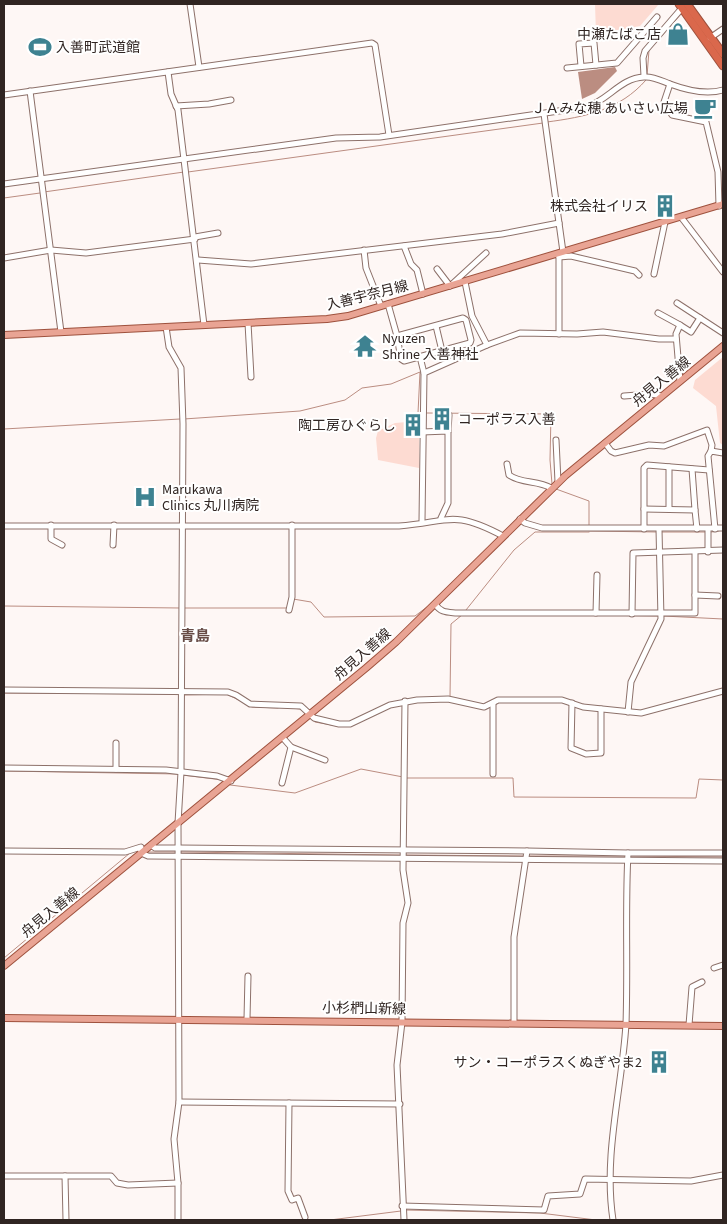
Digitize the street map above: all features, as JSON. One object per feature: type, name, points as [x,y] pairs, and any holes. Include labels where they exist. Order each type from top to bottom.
[{"type":"highway","points":[[682,5],[708,39],[723,54]]},
{"type":"highway","points":[[708,39],[723,66]]},
{"type":"main road","name":"入善宇奈月線","points":[[4,334],[327,319],[465,282],[721,205]]},
{"type":"main road","name":"舟見入善線","points":[[4,966],[231,781],[396,642],[551,488],[723,346]]},
{"type":"main road","name":"小杉椚山新線","points":[[4,1018],[180,1018],[723,1026]]},
{"type":"street","points":[[190,4],[199,67]]},
{"type":"street","points":[[644,76],[643,58],[645,51],[682,5]]},
{"type":"street","points":[[567,68],[617,63],[657,17]]},
{"type":"street","points":[[708,39],[723,29]]},
{"type":"street","points":[[4,94],[372,43],[375,45],[389,135]]},
{"type":"street","points":[[581,66],[579,44],[594,43],[596,65]]},
{"type":"street","points":[[168,72],[185,159],[204,325]]},
{"type":"street","points":[[4,184],[336,138],[389,135],[544,114],[597,104],[617,87],[629,80],[644,76],[695,91],[723,90]]},
{"type":"street","points":[[670,84],[664,102],[672,115],[706,122],[718,172],[721,205]]},
{"type":"street","points":[[30,91],[61,332]]},
{"type":"street","points":[[176,106],[209,104],[231,100]]},
{"type":"street","points":[[544,114],[560,223],[559,334]]},
{"type":"street","points":[[681,217],[723,272]]},
{"type":"street","points":[[654,274],[665,222]]},
{"type":"street","points":[[198,260],[252,264],[502,234],[560,223]]},
{"type":"street","points":[[4,258],[51,250],[86,253],[218,233]]},
{"type":"street","points":[[404,246],[411,264],[417,270],[422,294]]},
{"type":"street","points":[[364,250],[366,268],[381,306]]},
{"type":"street","points":[[437,269],[450,286],[486,252]]},
{"type":"street","points":[[561,254],[635,271],[639,275]]},
{"type":"street","points":[[465,282],[472,316],[487,345]]},
{"type":"street","points":[[677,303],[723,333]]},
{"type":"street","points":[[388,304],[401,359],[404,361],[470,344],[471,340],[466,320],[463,318],[397,336]]},
{"type":"street","points":[[658,313],[691,332],[700,318]]},
{"type":"street","points":[[248,323],[251,377]]},
{"type":"street","points":[[680,325],[676,334],[680,381]]},
{"type":"street","points":[[436,326],[442,351]]},
{"type":"street","points":[[166,327],[169,347],[181,368],[183,526],[182,692],[178,824],[180,1018],[179,1102],[174,1139],[178,1183],[178,1220]]},
{"type":"street","points":[[424,373],[513,334],[603,332],[659,340],[676,338]]},
{"type":"street","points":[[420,357],[424,373],[422,522]]},
{"type":"street","points":[[624,396],[651,394],[661,396]]},
{"type":"street","points":[[441,518],[448,503],[449,415]]},
{"type":"street","points":[[604,443],[615,453],[649,445],[664,446],[707,430],[712,445],[708,456],[715,529]]},
{"type":"street","points":[[422,432],[448,431]]},
{"type":"street","points":[[556,440],[558,482]]},
{"type":"street","points":[[711,451],[723,453]]},
{"type":"street","points":[[508,464],[509,475],[516,480],[546,485],[551,488]]},
{"type":"street","points":[[644,529],[644,468],[647,465],[709,470]]},
{"type":"street","points":[[669,467],[669,510]]},
{"type":"street","points":[[692,469],[696,529]]},
{"type":"street","points":[[644,509],[695,510]]},
{"type":"street","points":[[4,526],[114,525],[240,528],[292,525],[399,526],[441,518],[470,520],[503,536]]},
{"type":"street","points":[[520,518],[526,523],[542,528],[723,528]]},
{"type":"street","points":[[51,525],[51,539],[62,545]]},
{"type":"street","points":[[113,545],[114,525]]},
{"type":"street","points":[[290,610],[292,597],[292,525]]},
{"type":"street","points":[[628,712],[631,682],[661,618],[659,529]]},
{"type":"street","points":[[708,529],[708,552]]},
{"type":"street","points":[[632,614],[633,552],[708,552],[723,550]]},
{"type":"street","points":[[435,604],[439,610],[444,612],[695,613],[696,552]]},
{"type":"street","points":[[596,613],[597,575]]},
{"type":"street","points":[[695,595],[718,596]]},
{"type":"street","points":[[4,690],[228,692],[236,694],[250,704],[301,706],[321,721],[350,724],[377,710],[405,701],[448,699],[471,706],[484,707],[498,700],[562,700],[601,709],[650,712],[662,706],[723,691]]},
{"type":"street","points":[[404,1220],[397,1065],[402,1022],[403,923],[409,895],[403,859],[405,701]]},
{"type":"street","points":[[493,703],[493,774]]},
{"type":"street","points":[[572,703],[571,748],[586,754],[601,753],[601,709]]},
{"type":"street","points":[[283,738],[291,747],[325,760]]},
{"type":"street","points":[[116,743],[116,769]]},
{"type":"street","points":[[282,783],[291,747]]},
{"type":"street","points":[[4,768],[116,769],[181,772],[217,776],[231,781]]},
{"type":"street","points":[[151,845],[154,848],[179,852],[403,859],[723,861]]},
{"type":"street","points":[[4,851],[125,852],[141,847],[142,852],[148,856],[179,852],[723,852]]},
{"type":"street","points":[[514,1023],[514,944],[527,851]]},
{"type":"street","points":[[613,1220],[611,1179],[615,1117],[626,1025],[628,852]]},
{"type":"street","points":[[714,968],[723,965]]},
{"type":"street","points":[[248,976],[248,1019]]},
{"type":"street","points":[[689,1025],[692,986],[702,982]]},
{"type":"street","points":[[179,1102],[400,1104]]},
{"type":"street","points":[[289,1103],[288,1191],[292,1200],[298,1198],[305,1217]]},
{"type":"street","points":[[402,1206],[544,1210],[548,1196],[580,1194],[585,1179],[691,1180],[723,1175]]},
{"type":"street","points":[[4,1176],[111,1176],[116,1183],[128,1185],[178,1183]]},
{"type":"street","points":[[65,1176],[66,1220]]},
{"type":"shaded area","points":[[595,4],[659,4],[640,26],[596,34]]},
{"type":"shaded area","points":[[615,67],[617,71],[595,93],[582,99],[578,72]]},
{"type":"shaded area","points":[[723,357],[723,445],[720,443],[716,406],[693,388],[695,380]]},
{"type":"shaded area","points":[[419,421],[419,468],[378,460],[376,438],[378,431],[395,423]]},
{"type":"waterway","points":[[647,76],[649,50],[682,13]]},
{"type":"waterway","points":[[547,122],[575,118],[613,105],[625,99],[646,80]]},
{"type":"waterway","points":[[188,172],[543,123]]},
{"type":"waterway","points":[[44,192],[184,172]]},
{"type":"waterway","points":[[4,198],[40,193]]},
{"type":"waterway","points":[[184,419],[300,411],[345,400],[362,388],[391,384],[420,372],[418,413],[422,413]]},
{"type":"waterway","points":[[426,413],[551,414],[550,460],[552,484]]},
{"type":"waterway","points":[[4,429],[180,419]]},
{"type":"waterway","points":[[556,489],[589,501],[589,527]]},
{"type":"waterway","points":[[589,531],[657,532]]},
{"type":"waterway","points":[[711,532],[719,531]]},
{"type":"waterway","points":[[466,610],[514,550],[535,532],[589,532]]},
{"type":"waterway","points":[[661,532],[707,532]]},
{"type":"waterway","points":[[293,599],[311,602],[324,617],[415,616],[431,604]]},
{"type":"waterway","points":[[4,606],[180,608]]},
{"type":"waterway","points":[[434,607],[442,613],[460,616]]},
{"type":"waterway","points":[[184,608],[287,608]]},
{"type":"waterway","points":[[450,698],[451,624],[462,615]]},
{"type":"waterway","points":[[591,615],[659,616]]},
{"type":"waterway","points":[[663,616],[723,619]]},
{"type":"waterway","points":[[4,693],[180,694]]},
{"type":"waterway","points":[[184,695],[226,694],[239,700]]},
{"type":"waterway","points":[[252,707],[278,708]]},
{"type":"waterway","points":[[292,708],[300,709]]},
{"type":"waterway","points":[[310,718],[315,722],[337,726]]},
{"type":"waterway","points":[[343,726],[354,725]]},
{"type":"waterway","points":[[230,785],[295,793],[361,769],[403,777]]},
{"type":"waterway","points":[[4,771],[178,774]]},
{"type":"waterway","points":[[182,775],[223,780]]},
{"type":"waterway","points":[[407,778],[513,778],[514,797],[696,798],[699,779],[723,780]]},
{"type":"waterway","points":[[148,852],[175,852]]},
{"type":"waterway","points":[[179,852],[400,855]]},
{"type":"waterway","points":[[4,958],[130,853]]},
{"type":"waterway","points":[[404,855],[525,856]]},
{"type":"waterway","points":[[529,856],[625,856]]},
{"type":"waterway","points":[[629,856],[723,857]]},
{"type":"waterway","points":[[405,1210],[540,1213],[596,1220]]},
{"type":"waterway","points":[[330,1220],[401,1211]]},
{"type":"place","name":"中瀬たばこ店","points":[[678,34]]},
{"type":"place","name":"入善町武道館","points":[[40,47]]},
{"type":"place","name":"ＪＡみな穂 あいさい広場","points":[[705,108]]},
{"type":"place","name":"株式会社イリス","points":[[665,206]]},
{"type":"place","name":"Nyuzen Shrine 入善神社","points":[[365,346]]},
{"type":"place","name":"コーポラス入善","points":[[442,419]]},
{"type":"place","name":"陶工房ひぐらし","points":[[413,425]]},
{"type":"place","name":"Marukawa Clinics 丸川病院","points":[[145,497]]},
{"type":"place","name":"サン・コーポラスくぬぎやま2","points":[[659,1062]]},
{"type":"district","name":"青島","points":[[195,636]]}]
